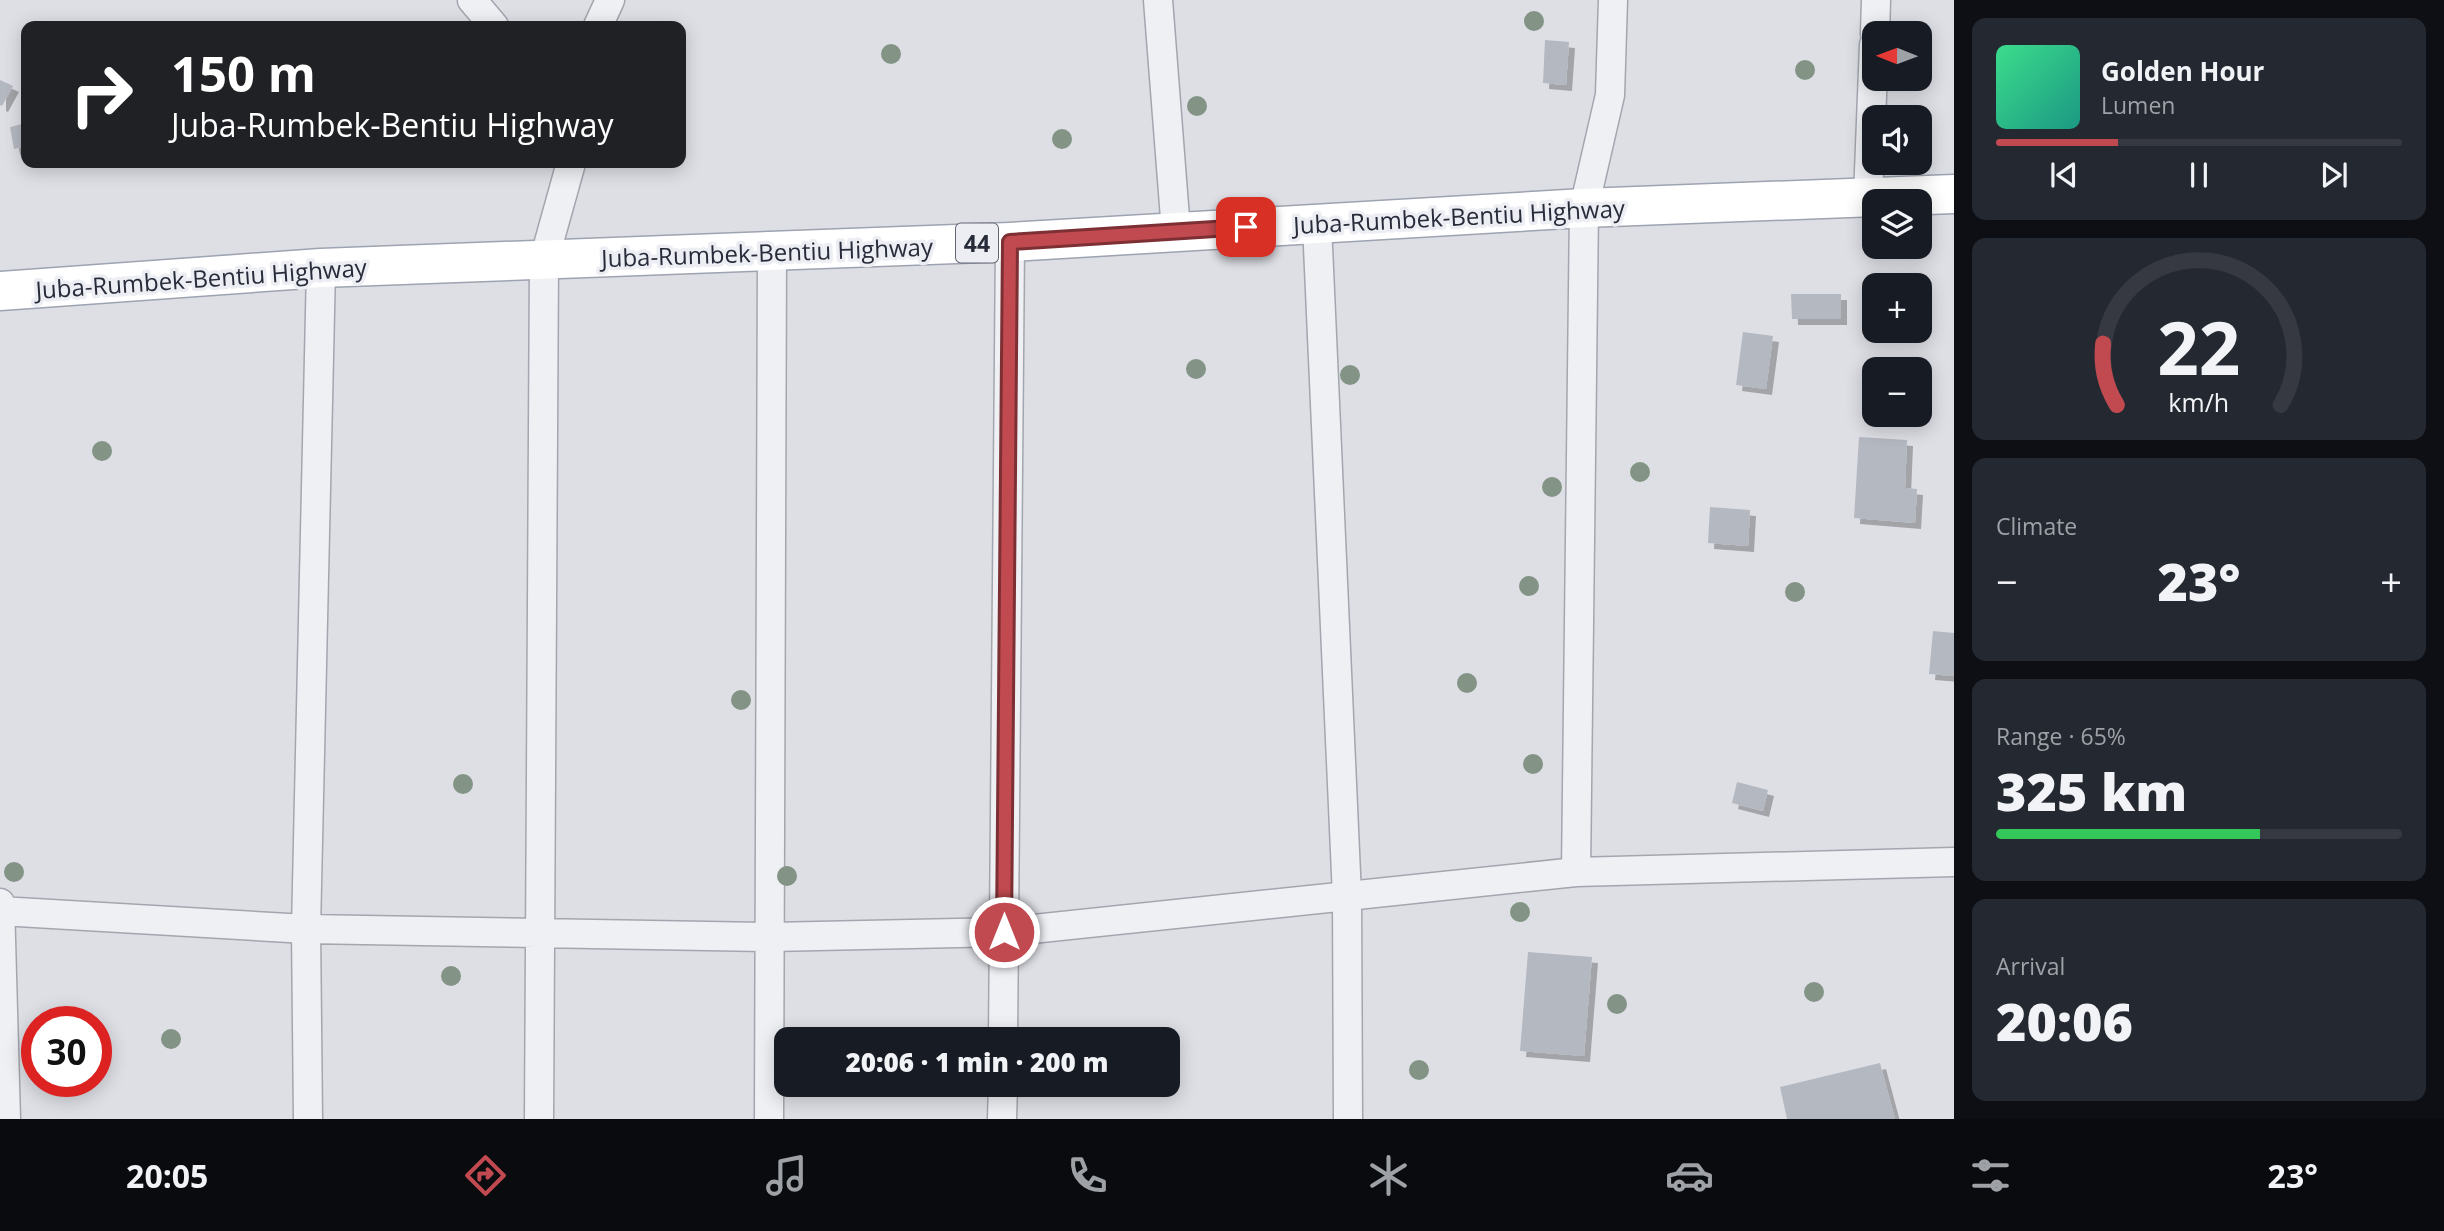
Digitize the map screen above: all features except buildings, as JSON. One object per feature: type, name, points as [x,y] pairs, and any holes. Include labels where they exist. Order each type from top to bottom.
[{"type":"main road","name":"Juba-Rumbek-Bentiu Highway","points":[[1932,195],[1954,194]]},
{"type":"main road","name":"Juba-Rumbek-Bentiu Highway","points":[[0,291],[321,268],[1010,242],[1584,208],[1862,197]]},
{"type":"street","points":[[472,0],[490,21]]},
{"type":"street","points":[[600,21],[610,0]]},
{"type":"street","points":[[1158,0],[1176,231]]},
{"type":"street","points":[[1576,872],[1584,208],[1610,94],[1613,0]]},
{"type":"street","points":[[1875,21],[1876,0]]},
{"type":"street","points":[[1868,189],[1872,91]]},
{"type":"street","points":[[539,1119],[544,260],[570,168]]},
{"type":"street","points":[[1317,223],[1347,896],[1348,1119]]},
{"type":"street","points":[[1003,1027],[1010,242]]},
{"type":"street","points":[[769,1119],[772,252]]},
{"type":"street","points":[[308,1119],[306,929],[321,268]]},
{"type":"street","points":[[0,911],[306,929],[540,934],[771,937],[1004,932],[1576,872],[1954,862]]},
{"type":"street","points":[[0,903],[6,1119]]},
{"type":"street","points":[[1002,1119],[1003,1097]]},
{"type":"route","points":[[1004,932],[1010,242],[1246,227]]}]
